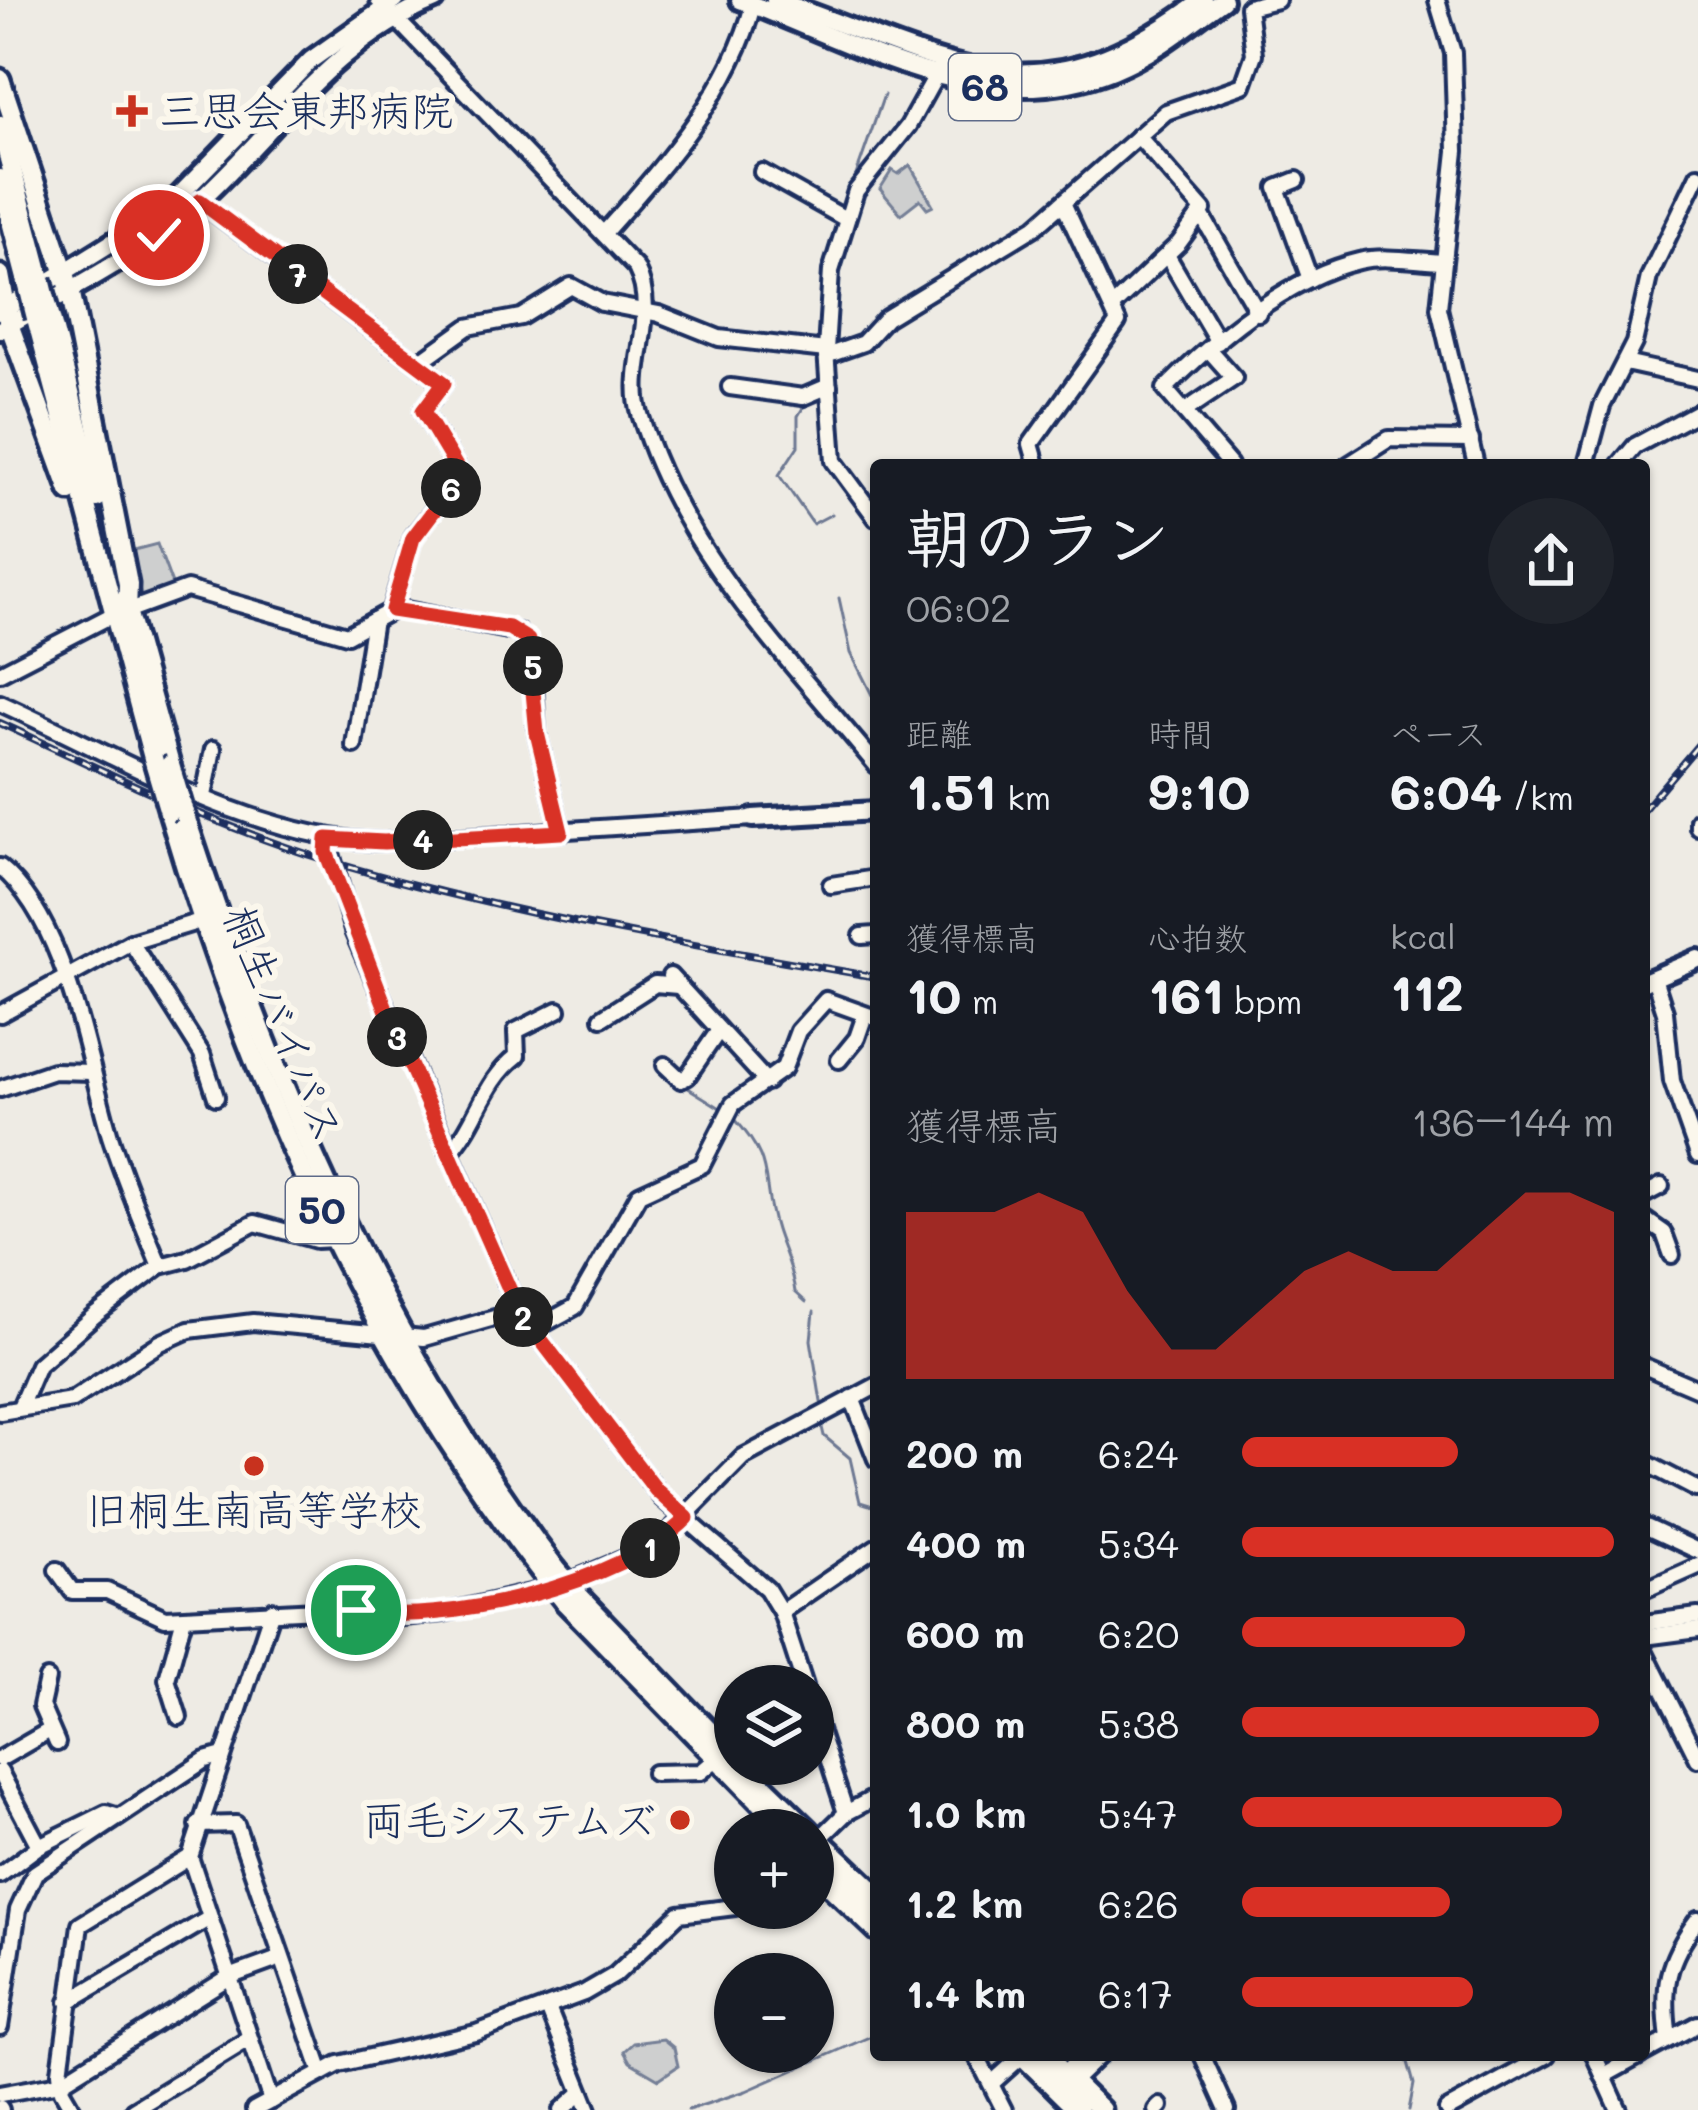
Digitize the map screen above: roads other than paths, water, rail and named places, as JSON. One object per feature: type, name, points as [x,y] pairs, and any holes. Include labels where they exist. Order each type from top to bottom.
[{"type":"highway","name":"50","points":[[0,79],[68,282],[128,584],[121,613]]},
{"type":"highway","name":"桐生バイパス","points":[[0,125],[34,283]]},
{"type":"highway","name":"桐生バイパス","points":[[0,179],[43,315],[161,762],[210,918],[335,1239],[392,1335]]},
{"type":"highway","name":"50","points":[[0,275],[4,319],[99,585],[121,613]]},
{"type":"highway","name":"桐生バイパス","points":[[210,918],[392,1335],[444,1438],[572,1599],[714,1745]]},
{"type":"highway","name":"桐生バイパス","points":[[750,1785],[770,1809]]},
{"type":"highway","name":"桐生バイパス","points":[[755,1785],[780,1809]]},
{"type":"highway","name":"桐生バイパス","points":[[834,1858],[870,1889]]},
{"type":"highway","name":"桐生バイパス","points":[[834,1865],[870,1909]]},
{"type":"highway","points":[[1031,2061],[1101,2110]]},
{"type":"highway","points":[[1049,2061],[1078,2110]]},
{"type":"main road","points":[[68,282],[166,209],[311,60],[389,6],[435,0]]},
{"type":"main road","name":"68","points":[[775,0],[940,67],[1007,74],[1078,69],[1131,49],[1203,0]]},
{"type":"main road","name":"68","points":[[747,3],[998,88],[1085,80],[1142,57],[1223,0]]},
{"type":"main road","points":[[4,319],[159,235],[200,201],[389,6]]},
{"type":"main road","points":[[753,818],[870,811]]},
{"type":"main road","points":[[1650,980],[1698,959]]},
{"type":"street","points":[[418,363],[468,327],[521,317],[571,286],[602,303],[733,341],[826,353],[863,343],[886,318],[938,291],[1064,205],[1178,105],[1244,85],[1254,54],[1248,8],[1277,0]]},
{"type":"street","points":[[1437,0],[1453,53],[1456,151],[1439,308],[1475,459]]},
{"type":"street","points":[[604,233],[709,103],[742,41],[747,3]]},
{"type":"street","points":[[389,6],[639,272],[645,312],[638,407],[687,522],[711,562],[870,758]]},
{"type":"street","points":[[870,510],[834,461],[826,353],[831,271],[856,190],[908,126],[940,67]]},
{"type":"street","points":[[1114,304],[1167,255],[1201,214],[1202,203],[1138,136]]},
{"type":"street","points":[[762,172],[844,218]]},
{"type":"street","points":[[1588,459],[1602,406],[1625,363],[1649,277],[1693,200],[1698,175]]},
{"type":"street","points":[[1297,180],[1276,188],[1310,279]]},
{"type":"street","points":[[200,201],[444,383],[423,411],[458,474],[413,538],[392,610]]},
{"type":"street","points":[[1035,459],[1030,444],[1115,330],[1114,304],[1064,205]]},
{"type":"street","points":[[1201,214],[1258,313]]},
{"type":"street","points":[[1167,255],[1234,378],[1184,411]]},
{"type":"street","points":[[1225,459],[1165,389],[1214,346],[1310,279],[1363,260],[1443,262]]},
{"type":"street","points":[[1625,363],[1698,379]]},
{"type":"street","points":[[730,387],[802,397],[829,386]]},
{"type":"street","points":[[1624,459],[1635,446],[1698,412]]},
{"type":"street","points":[[1361,459],[1390,439],[1471,440]]},
{"type":"street","points":[[0,673],[121,613],[187,589],[347,634],[392,610],[509,628],[528,640],[537,733],[561,832]]},
{"type":"street","points":[[354,745],[374,620]]},
{"type":"street","points":[[0,704],[265,822],[327,839],[384,842],[753,818]]},
{"type":"street","points":[[203,796],[213,749]]},
{"type":"street","points":[[327,839],[346,914],[519,1311],[656,1490],[751,1574],[781,1612],[798,1665]]},
{"type":"street","points":[[0,867],[31,898],[65,980],[121,1170],[160,1265]]},
{"type":"street","points":[[831,885],[870,879]]},
{"type":"street","points":[[0,1014],[131,942],[210,918]]},
{"type":"street","points":[[131,942],[202,1054],[216,1097]]},
{"type":"street","points":[[602,1018],[655,984],[674,981],[767,1082]]},
{"type":"street","points":[[1650,982],[1665,1012],[1672,1081],[1698,1155]]},
{"type":"street","points":[[533,1330],[575,1307],[639,1194],[702,1165],[733,1103],[784,1068],[798,1031],[822,1000],[870,1017],[839,1060]]},
{"type":"street","points":[[448,1153],[472,1121],[491,1078],[517,1056],[516,1031],[558,1010]]},
{"type":"street","points":[[664,1065],[680,1080],[687,1077],[717,1033]]},
{"type":"street","points":[[0,1090],[52,1071],[92,1072]]},
{"type":"street","points":[[1650,1192],[1661,1186]]},
{"type":"street","points":[[20,1407],[38,1365],[160,1265],[187,1259],[255,1222],[316,1240],[335,1239]]},
{"type":"street","points":[[1650,1224],[1660,1231],[1672,1255]]},
{"type":"street","points":[[1650,1237],[1660,1231]]},
{"type":"street","points":[[0,1412],[72,1400],[160,1342],[189,1330],[253,1322],[440,1337],[519,1311]]},
{"type":"street","points":[[1650,1369],[1698,1389]]},
{"type":"street","points":[[57,1570],[72,1592],[102,1589],[146,1614],[184,1618],[350,1609],[403,1618],[539,1592],[583,1580],[655,1546],[751,1451],[870,1389]]},
{"type":"street","points":[[852,1398],[870,1444]]},
{"type":"street","points":[[1650,1465],[1696,1489]]},
{"type":"street","points":[[1650,1529],[1698,1550]]},
{"type":"street","points":[[781,1612],[870,1551]]},
{"type":"street","points":[[1650,1587],[1698,1566]]},
{"type":"street","points":[[271,2101],[190,1857],[272,1610]]},
{"type":"street","points":[[1650,1622],[1698,1616]]},
{"type":"street","points":[[179,1717],[167,1679],[184,1618]]},
{"type":"street","points":[[1650,1635],[1698,1630]]},
{"type":"street","points":[[1650,1662],[1698,1759]]},
{"type":"street","points":[[0,1759],[54,1736],[40,1700],[46,1679]]},
{"type":"street","points":[[0,2026],[24,1891],[35,1873],[205,1760],[223,1756]]},
{"type":"street","points":[[654,1773],[701,1772],[714,1767]]},
{"type":"street","points":[[0,1772],[39,1846]]},
{"type":"street","points":[[834,1776],[846,1813]]},
{"type":"street","points":[[834,1824],[870,1800]]},
{"type":"street","points":[[0,1875],[39,1846],[106,1813],[119,1817]]},
{"type":"street","points":[[198,1826],[236,1824],[322,2073]]},
{"type":"street","points":[[73,2110],[60,2083],[80,1925],[190,1857]]},
{"type":"street","points":[[834,1893],[870,1927]]},
{"type":"street","points":[[254,2110],[349,2061],[476,2033],[548,2008],[608,1981],[679,1914],[714,1910]]},
{"type":"street","points":[[68,2002],[208,1919]]},
{"type":"street","points":[[1669,2039],[1666,1970],[1698,1919]]},
{"type":"street","points":[[0,2094],[60,2083],[229,1976],[281,1958]]},
{"type":"street","points":[[548,2008],[589,2110]]},
{"type":"street","points":[[1650,2050],[1698,2024]]},
{"type":"street","points":[[134,2110],[249,2039]]},
{"type":"street","points":[[979,2061],[1004,2110]]},
{"type":"street","points":[[992,2083],[1016,2061]]},
{"type":"street","points":[[1064,2082],[1077,2061]]},
{"type":"street","points":[[1064,2082],[1092,2061]]},
{"type":"street","points":[[1205,2061],[1227,2110]]},
{"type":"street","points":[[1447,2110],[1536,2061]]},
{"type":"street","points":[[1597,2061],[1619,2110]]},
{"type":"street","points":[[1603,2076],[1630,2061]]},
{"type":"street","points":[[562,2110],[580,2094]]},
{"type":"waterway","points":[[854,181],[884,95]]},
{"type":"waterway","points":[[806,403],[798,416],[798,446],[779,475],[813,524],[832,514]]},
{"type":"waterway","points":[[839,598],[851,653],[870,691]]},
{"type":"waterway","points":[[693,1080],[714,1049]]},
{"type":"waterway","points":[[685,1086],[722,1109]]},
{"type":"waterway","points":[[734,1118],[762,1160],[771,1212],[795,1292],[806,1302]]},
{"type":"waterway","points":[[814,1312],[811,1340],[821,1402]]},
{"type":"waterway","points":[[821,1423],[824,1436],[850,1458],[860,1502],[870,1505]]},
{"type":"waterway","points":[[688,2110],[746,2091],[870,2037]]},
{"type":"waterway","points":[[1408,2061],[1414,2084],[1409,2110]]},
{"type":"railway","points":[[0,723],[203,815],[329,861],[532,913],[870,976]]},
{"type":"railway","points":[[1650,802],[1698,745]]},
{"type":"place","name":"三思会東邦病院","points":[[132,111]]},
{"type":"place","name":"旧桐生南高等学校","points":[[254,1466]]},
{"type":"place","name":"両毛システムズ","points":[[680,1820]]}]
